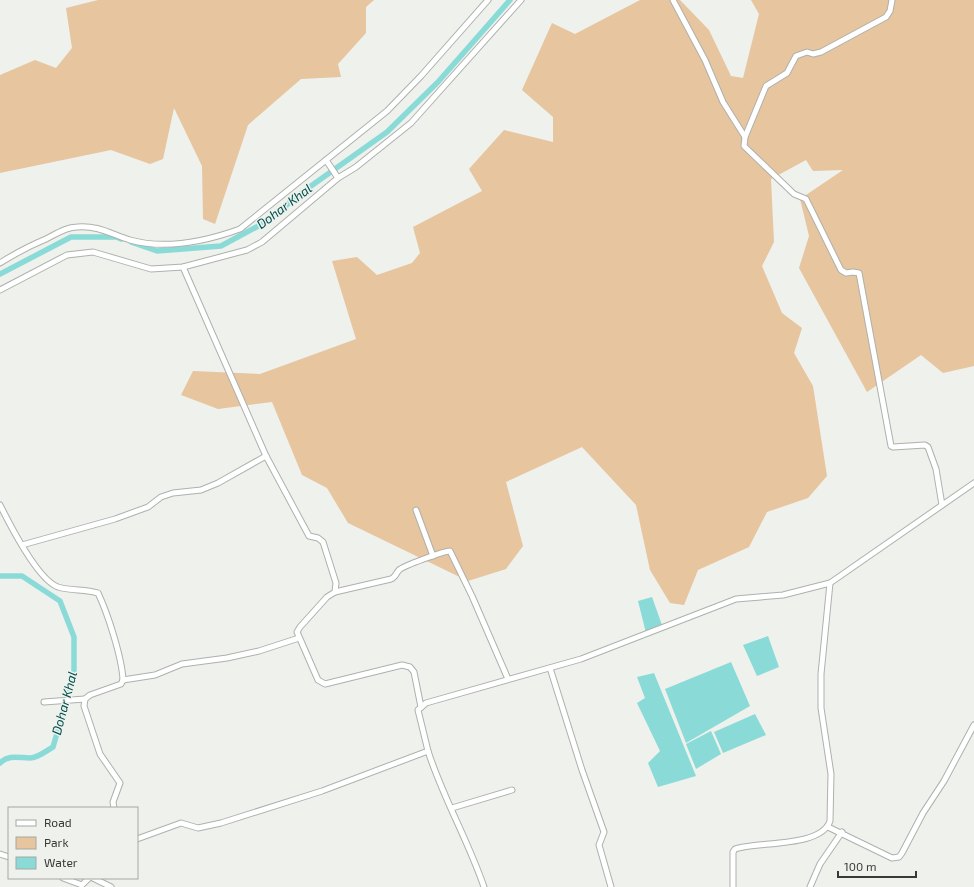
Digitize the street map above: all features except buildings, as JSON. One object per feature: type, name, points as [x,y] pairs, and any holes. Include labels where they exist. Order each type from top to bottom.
[{"type":"street","points":[[0,262],[23,248],[76,226],[98,228],[128,239],[149,244],[172,245],[227,234],[240,229],[388,111],[488,0]]},
{"type":"street","points":[[0,290],[67,255],[93,252],[151,268],[183,267],[247,250],[262,242],[338,177],[356,167],[410,124],[521,0]]},
{"type":"street","points":[[673,0],[705,60],[723,102],[745,137]]},
{"type":"street","points":[[892,0],[890,11],[886,17],[821,52],[813,54],[807,52],[796,56],[787,73],[766,86],[745,137],[744,146],[794,194],[806,199],[841,270],[846,273],[859,273],[891,446],[925,445],[928,447],[936,469],[942,504]]},
{"type":"street","points":[[326,160],[338,177]]},
{"type":"street","points":[[183,267],[266,456],[309,536],[318,538],[323,542],[336,583],[336,592]]},
{"type":"street","points":[[22,545],[115,519],[148,507],[161,497],[173,493],[201,490],[218,483],[266,456]]},
{"type":"street","points":[[484,887],[472,854],[434,771],[418,710],[421,707],[426,703],[581,659],[736,599],[783,595],[830,583],[974,483]]},
{"type":"street","points":[[0,505],[11,528],[43,578],[59,587],[88,590],[98,594],[112,633],[123,680]]},
{"type":"street","points":[[416,510],[433,556]]},
{"type":"street","points":[[421,707],[414,672],[410,667],[402,665],[325,684],[318,680],[299,638],[297,632],[300,627],[327,597],[336,592],[391,579],[400,569],[447,551],[451,554],[485,623],[508,679]]},
{"type":"street","points":[[733,887],[733,852],[735,849],[798,841],[822,832],[828,827],[830,821],[831,774],[821,708],[821,674],[830,583]]},
{"type":"street","points":[[44,702],[85,698],[121,684],[123,680],[155,675],[182,664],[226,658],[259,651],[299,638]]},
{"type":"street","points":[[550,668],[582,770],[604,832],[599,845],[611,887]]},
{"type":"street","points":[[85,698],[84,706],[100,754],[120,783],[113,802],[114,807]]},
{"type":"street","points":[[828,827],[842,832],[892,858],[899,857],[923,813],[944,781],[974,725]]},
{"type":"street","points":[[138,839],[181,822],[198,828],[221,823],[322,791],[428,751]]},
{"type":"street","points":[[452,808],[512,790]]},
{"type":"street","points":[[810,887],[820,864],[842,832]]},
{"type":"street","points":[[65,879],[81,886]]},
{"type":"street","points":[[95,879],[111,887]]},
{"type":"green space","points":[[98,0],[374,0],[366,7],[366,33],[338,64],[341,77],[301,79],[248,125],[215,224],[203,219],[202,166],[174,108],[163,159],[150,164],[111,150],[0,173],[0,75],[35,60],[56,68],[72,48],[66,8]]},
{"type":"green space","points":[[640,0],[680,0],[709,30],[731,76],[743,78],[759,14],[751,0],[974,0],[974,366],[943,373],[921,355],[867,392],[799,268],[809,236],[800,199],[843,170],[813,171],[806,160],[771,179],[774,242],[762,266],[782,313],[802,328],[794,353],[813,386],[827,476],[808,498],[767,512],[749,547],[698,570],[684,605],[670,603],[650,570],[636,505],[582,447],[506,482],[523,546],[506,569],[468,581],[348,523],[327,488],[302,475],[272,402],[218,409],[181,395],[193,371],[260,374],[356,339],[332,261],[357,257],[377,275],[412,263],[420,253],[413,227],[482,191],[469,169],[504,130],[553,142],[553,117],[522,90],[552,23],[575,34]]},
{"type":"water","points":[[652,597],[662,625],[646,633],[638,601]]},
{"type":"water","points":[[768,636],[779,667],[757,676],[743,645]]},
{"type":"water","points":[[731,662],[750,706],[686,743],[665,689]]},
{"type":"water","points":[[654,673],[696,776],[658,787],[648,763],[660,751],[637,703],[645,698],[637,677]]},
{"type":"water","points":[[755,714],[766,735],[723,753],[714,732]]},
{"type":"water","points":[[711,731],[721,754],[696,769],[686,744]]},
{"type":"waterway","name":"Dohar Khal","points":[[131,242],[157,251],[221,246],[262,224],[311,186],[387,132],[438,82],[510,0]]},
{"type":"waterway","name":"Dohar Khal","points":[[0,274],[71,237],[117,237],[121,239]]},
{"type":"waterway","name":"Dohar Khal","points":[[0,576],[22,576],[60,601],[74,637],[74,674],[53,747],[36,757],[11,757],[0,763]]}]
